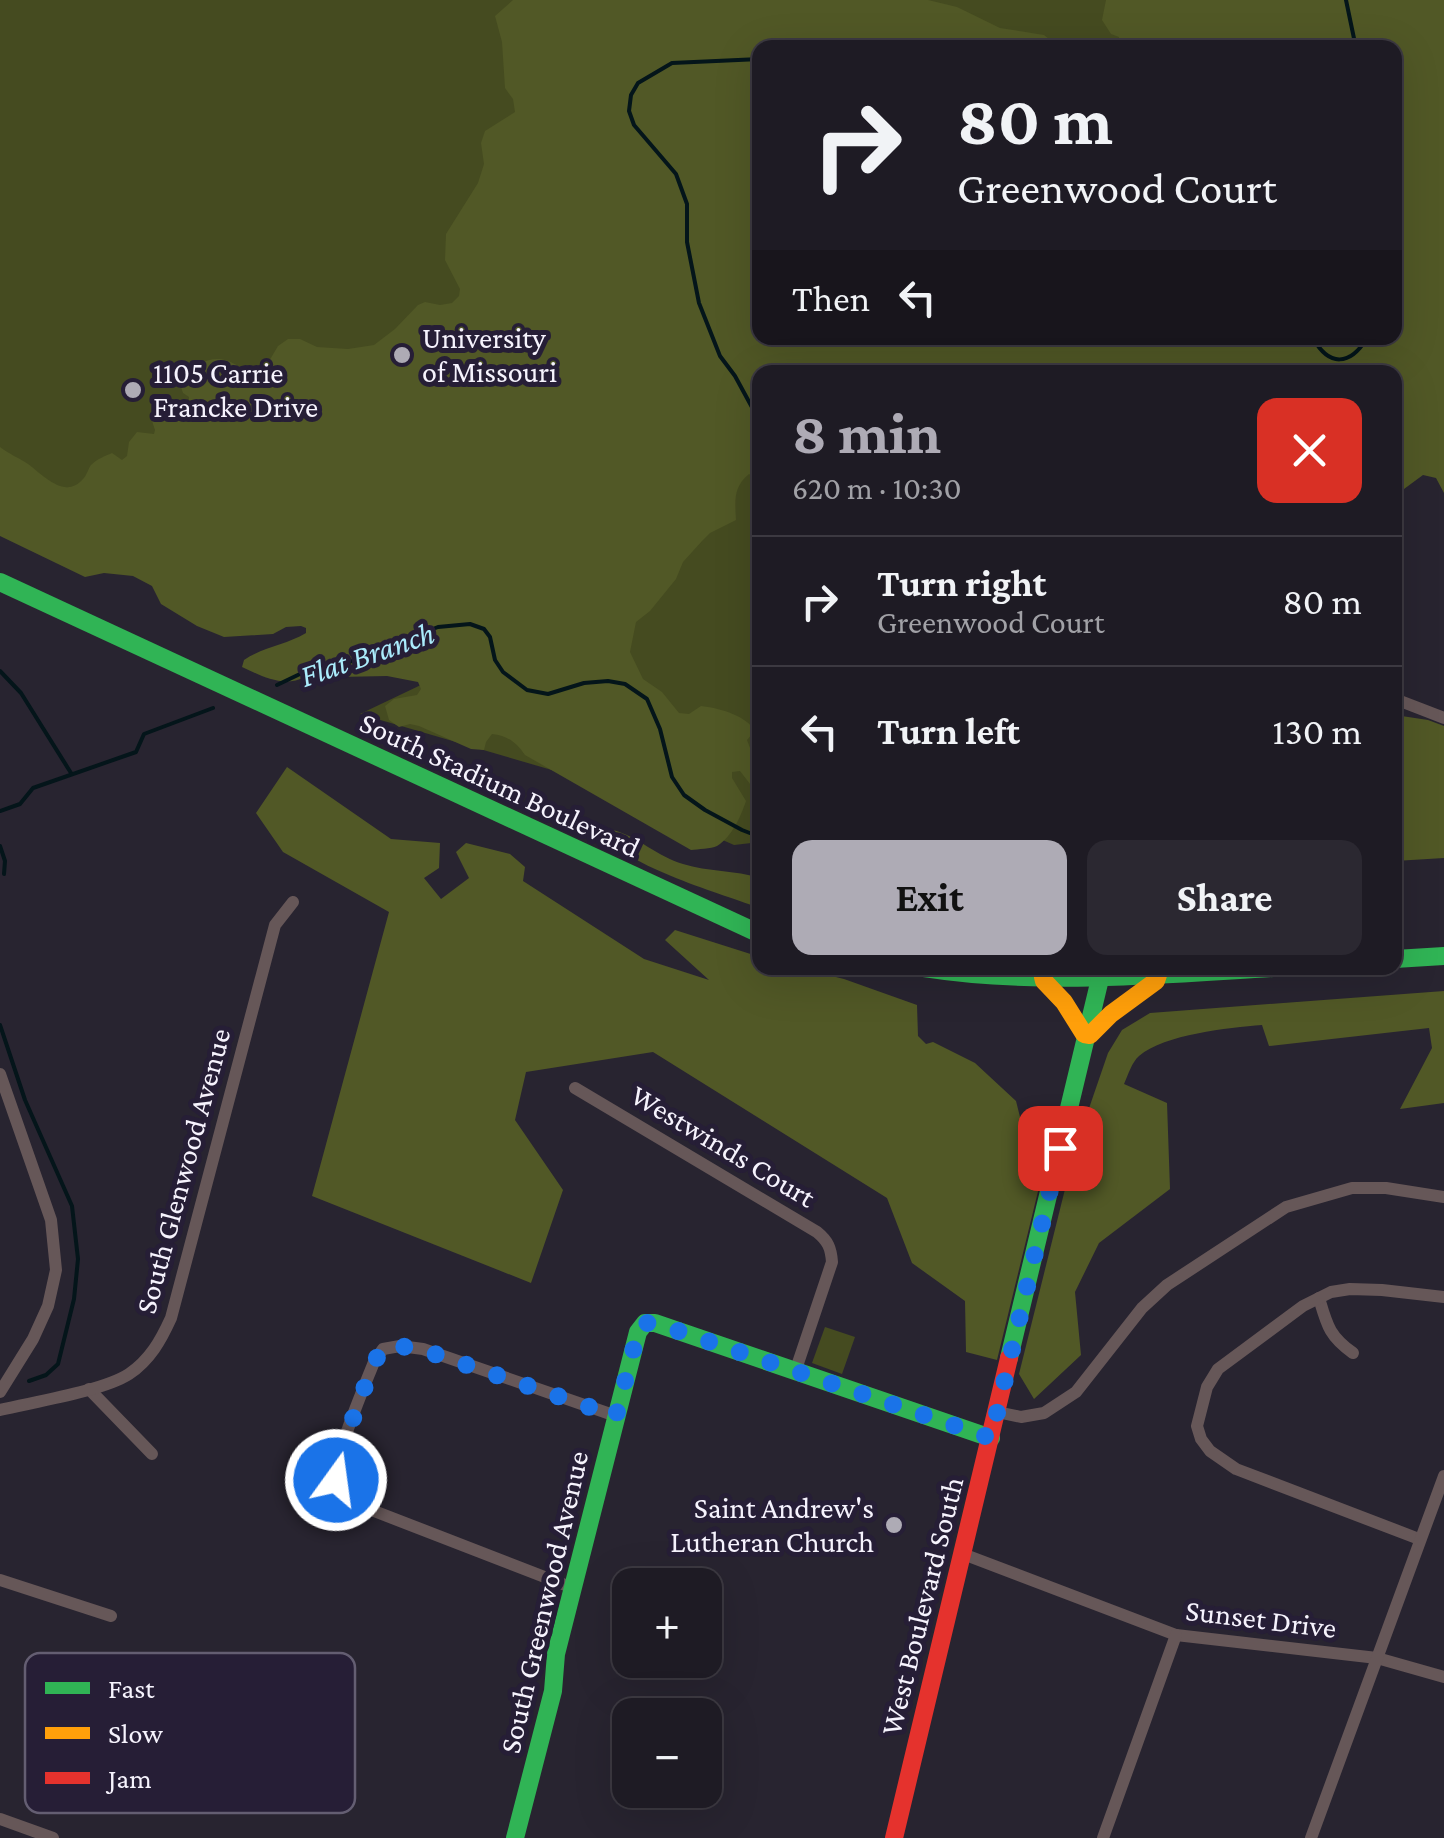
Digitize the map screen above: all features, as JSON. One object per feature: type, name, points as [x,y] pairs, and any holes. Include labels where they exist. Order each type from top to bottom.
[{"type":"main road","name":"South Stadium Boulevard","points":[[0,582],[752,930]]},
{"type":"main road","points":[[1402,959],[1444,956]]},
{"type":"main road","points":[[970,975],[1100,979],[1172,975]]},
{"type":"main road","points":[[1043,977],[1084,1034],[1090,1035],[1158,976]]},
{"type":"main road","name":"West Boulevard South","points":[[894,1838],[1100,979]]},
{"type":"main road","name":"South Greenwood Avenue","points":[[515,1838],[553,1691],[556,1654],[638,1332],[644,1323],[655,1323],[796,1372]]},
{"type":"main road","points":[[796,1372],[991,1438]]},
{"type":"street","points":[[1402,702],[1444,718]]},
{"type":"street","name":"South Glenwood Avenue","points":[[0,1410],[126,1376],[161,1342],[171,1318],[276,925],[293,902]]},
{"type":"street","points":[[0,1074],[51,1220],[56,1270],[48,1306],[33,1339],[0,1392]]},
{"type":"street","name":"Westwinds Court","points":[[575,1088],[828,1241],[832,1262],[796,1372]]},
{"type":"street","points":[[997,1412],[1021,1417],[1044,1413],[1076,1392],[1142,1308],[1167,1285],[1286,1207],[1352,1188],[1386,1188],[1444,1197]]},
{"type":"street","points":[[1420,1539],[1236,1469],[1210,1451],[1197,1426],[1206,1387],[1218,1369],[1303,1306],[1350,1289],[1444,1297]]},
{"type":"street","points":[[1319,1298],[1329,1332],[1352,1353]]},
{"type":"street","points":[[573,1588],[356,1504],[344,1495],[336,1480],[338,1459],[374,1362],[383,1349],[400,1346],[423,1350],[616,1416]]},
{"type":"street","points":[[89,1388],[152,1454]]},
{"type":"street","points":[[1311,1838],[1444,1476]]},
{"type":"street","name":"Sunset Drive","points":[[964,1554],[1176,1635],[1377,1658],[1444,1677]]},
{"type":"street","points":[[0,1580],[110,1616]]},
{"type":"street","points":[[1104,1838],[1176,1635]]},
{"type":"street","points":[[0,1819],[53,1838]]},
{"type":"green space","points":[[0,0],[1175,0],[1134,40],[970,40],[729,5],[507,224],[439,332],[106,490],[0,484]]},
{"type":"green space","points":[[513,0],[928,0],[957,7],[1000,28],[1044,35],[1050,40],[752,40],[752,345],[1402,345],[1402,40],[1119,40],[1102,20],[1106,0],[1444,0],[1444,493],[1436,478],[1423,475],[1402,491],[1402,365],[752,365],[752,476],[749,474],[738,489],[736,520],[710,533],[683,562],[676,579],[636,622],[630,652],[643,679],[662,692],[679,713],[689,714],[701,706],[715,708],[736,715],[752,727],[747,740],[752,750],[752,787],[740,771],[732,772],[746,801],[739,819],[717,846],[691,850],[525,755],[507,738],[492,734],[484,750],[471,749],[419,726],[399,727],[389,720],[385,706],[394,699],[417,695],[421,689],[418,682],[387,676],[338,677],[334,674],[335,665],[297,680],[281,681],[242,667],[244,660],[306,633],[306,628],[286,627],[273,634],[224,637],[161,604],[152,586],[133,576],[104,573],[85,577],[0,536],[0,447],[54,483],[76,485],[98,459],[112,453],[122,460],[127,456],[129,442],[137,432],[154,434],[152,421],[161,405],[189,401],[180,384],[185,371],[196,365],[217,359],[250,370],[265,368],[278,346],[288,339],[300,339],[317,347],[348,349],[374,345],[418,305],[452,303],[459,296],[460,289],[445,260],[446,234],[478,183],[484,164],[481,143],[485,131],[515,112],[513,99],[505,88],[502,42],[495,16]]},
{"type":"green space","points":[[752,428],[752,843],[734,845],[586,780],[360,714],[446,673]]},
{"type":"green space","points":[[1402,716],[1444,726],[1444,858],[1402,861]]},
{"type":"green space","points":[[287,767],[391,839],[440,843],[439,868],[424,878],[441,899],[469,878],[456,852],[466,843],[510,854],[525,867],[523,881],[644,959],[709,980],[665,940],[675,930],[752,954],[752,975],[828,975],[917,1005],[918,1036],[926,1044],[933,1042],[975,1063],[1016,1101],[1022,1125],[1050,1142],[997,1360],[966,1352],[965,1301],[912,1263],[887,1198],[653,1052],[526,1072],[515,1120],[563,1190],[531,1283],[312,1196],[389,912],[283,852],[256,813]]},
{"type":"green space","points":[[613,830],[683,864],[752,876],[752,905],[653,868],[616,847],[606,835]]},
{"type":"green space","points":[[1444,991],[1444,1103],[1400,1109],[1432,1048],[1429,1028],[1269,1046],[1262,1025],[1248,1026],[1180,1037],[1139,1056],[1124,1084],[1167,1103],[1170,1189],[1099,1243],[1075,1292],[1081,1355],[1034,1399],[1019,1374],[1075,1149],[1108,1053],[1122,1030],[1150,1013]]},
{"type":"green space","points":[[825,1327],[855,1337],[842,1374],[812,1363]]},
{"type":"waterway","name":"Flat Branch","points":[[1346,0],[1354,40]]},
{"type":"waterway","name":"Flat Branch","points":[[752,59],[672,63],[638,83],[629,111],[634,125],[676,174],[687,204],[687,242],[699,303],[720,356],[752,407]]},
{"type":"waterway","name":"Flat Branch","points":[[1318,345],[1326,354],[1340,359],[1354,354],[1362,345]]},
{"type":"waterway","name":"Flat Branch","points":[[277,685],[302,673],[337,667],[438,627],[470,624],[484,629],[503,672],[527,690],[548,694],[584,683],[608,681],[625,684],[647,699],[660,729],[672,777],[684,795],[752,834]]},
{"type":"waterway","points":[[0,671],[21,693],[71,773]]},
{"type":"waterway","name":"Flat Branch","points":[[0,811],[20,804],[33,788],[136,752],[144,734],[213,708]]},
{"type":"waterway","points":[[0,846],[4,874]]},
{"type":"waterway","points":[[0,1025],[25,1100],[72,1206],[78,1259],[74,1299],[58,1364],[46,1375],[29,1381]]},
{"type":"traffic: fast","points":[[0,582],[752,930]]},
{"type":"traffic: fast","points":[[1402,959],[1444,956]]},
{"type":"traffic: fast","points":[[990,975],[1158,975]]},
{"type":"traffic: fast","points":[[1009,1358],[1100,979]]},
{"type":"traffic: fast","points":[[515,1838],[553,1691],[556,1654],[638,1332],[645,1323],[655,1323],[991,1438]]},
{"type":"traffic: slow","points":[[1043,977],[1084,1034],[1090,1035],[1156,981],[1158,975]]},
{"type":"traffic: jam","points":[[894,1838],[1009,1358]]},
{"type":"place","name":"University of Missouri","points":[[402,355]]},
{"type":"place","name":"1105 Carrie Francke Drive","points":[[133,390]]},
{"type":"place","name":"Saint Andrew's Lutheran Church","points":[[894,1525]]},
{"type":"route","points":[[336,1480],[338,1459],[374,1362],[383,1349],[400,1346],[423,1350],[616,1416],[638,1332],[644,1323],[655,1323],[991,1438],[1060,1148]]}]
